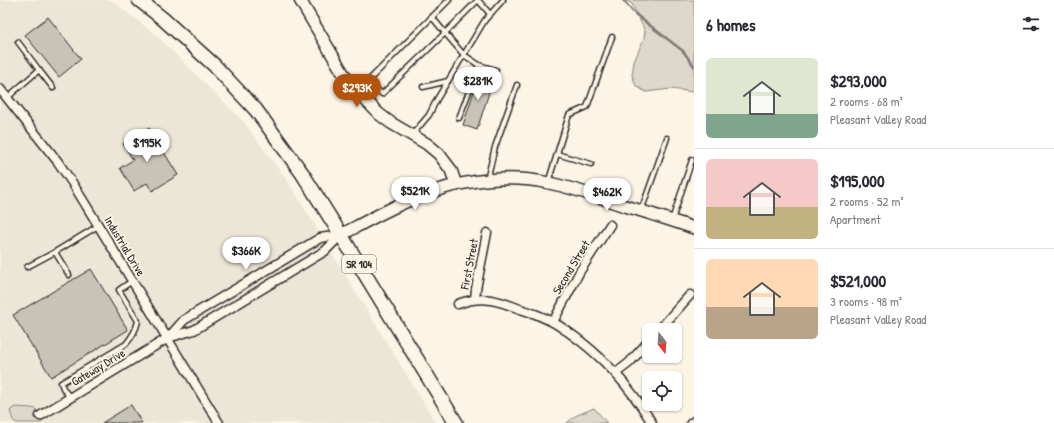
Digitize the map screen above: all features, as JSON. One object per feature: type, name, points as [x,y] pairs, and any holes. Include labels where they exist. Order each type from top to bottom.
[{"type":"main road","name":"SR 104","points":[[139,0],[162,18],[214,65],[256,110],[302,173],[456,423]]},
{"type":"street","points":[[300,0],[343,73],[354,88],[379,114],[391,123],[427,144],[439,154],[451,170],[456,185]]},
{"type":"street","name":"Industrial Drive","points":[[0,89],[58,162],[73,184],[219,423]]},
{"type":"street","points":[[341,235],[376,216],[432,191],[486,180],[523,180],[548,183],[569,188],[694,228]]},
{"type":"street","name":"Second Street","points":[[553,322],[580,271],[610,225]]},
{"type":"street","name":"First Street","points":[[475,299],[487,233]]},
{"type":"street","name":"Gateway Drive","points":[[168,338],[184,320],[320,238],[341,235]]},
{"type":"street","name":"Gateway Drive","points":[[40,416],[168,338],[194,330],[325,251],[341,235]]},
{"type":"street","points":[[665,323],[690,295]]},
{"type":"street","points":[[458,304],[475,299],[488,299],[507,304],[553,322],[584,343],[616,373],[640,404],[652,423]]},
{"type":"street","points":[[616,373],[642,348]]},
{"type":"lane","points":[[449,0],[368,81],[382,94],[478,0],[490,14]]},
{"type":"lane","points":[[412,135],[429,115],[484,20],[503,0]]},
{"type":"lane","points":[[432,17],[464,55],[479,65],[496,70]]},
{"type":"lane","points":[[548,183],[570,115],[587,107],[612,37]]},
{"type":"lane","points":[[18,42],[54,88]]},
{"type":"lane","points":[[459,118],[479,65]]},
{"type":"lane","points":[[7,98],[39,70]]},
{"type":"lane","points":[[422,87],[448,81]]},
{"type":"lane","points":[[486,180],[495,147],[517,85]]},
{"type":"lane","points":[[641,211],[667,138]]},
{"type":"lane","points":[[557,154],[591,164]]},
{"type":"lane","points":[[672,221],[692,160]]},
{"type":"lane","points":[[27,267],[99,225]]},
{"type":"lane","points":[[55,252],[68,275]]},
{"type":"lane","points":[[70,398],[61,383],[126,344],[136,330],[138,321],[119,290],[133,281]]},
{"type":"shaded area","points":[[0,0],[111,0],[155,34],[243,121],[289,183],[436,423],[0,423]]},
{"type":"shaded area","points":[[625,0],[694,0],[694,92],[671,89],[646,92],[636,86],[632,75],[634,62],[644,38],[645,31],[632,4]]},
{"type":"shaded area","points":[[16,407],[36,409],[37,415],[42,423],[16,423],[13,420],[10,411]]},
{"type":"shaded area","points":[[594,408],[607,423],[567,423],[575,416]]},
{"type":"building","points":[[48,17],[81,59],[59,77],[25,35]]},
{"type":"building","points":[[480,73],[494,77],[477,130],[463,125]]},
{"type":"building","points":[[149,128],[178,175],[152,191],[147,183],[134,191],[120,168],[133,160],[123,144]]},
{"type":"building","points":[[91,269],[128,330],[51,377],[13,315]]},
{"type":"building","points":[[131,405],[142,423],[102,423]]},
{"type":"waterway","points":[[623,0],[635,14],[683,51],[694,66]]}]
